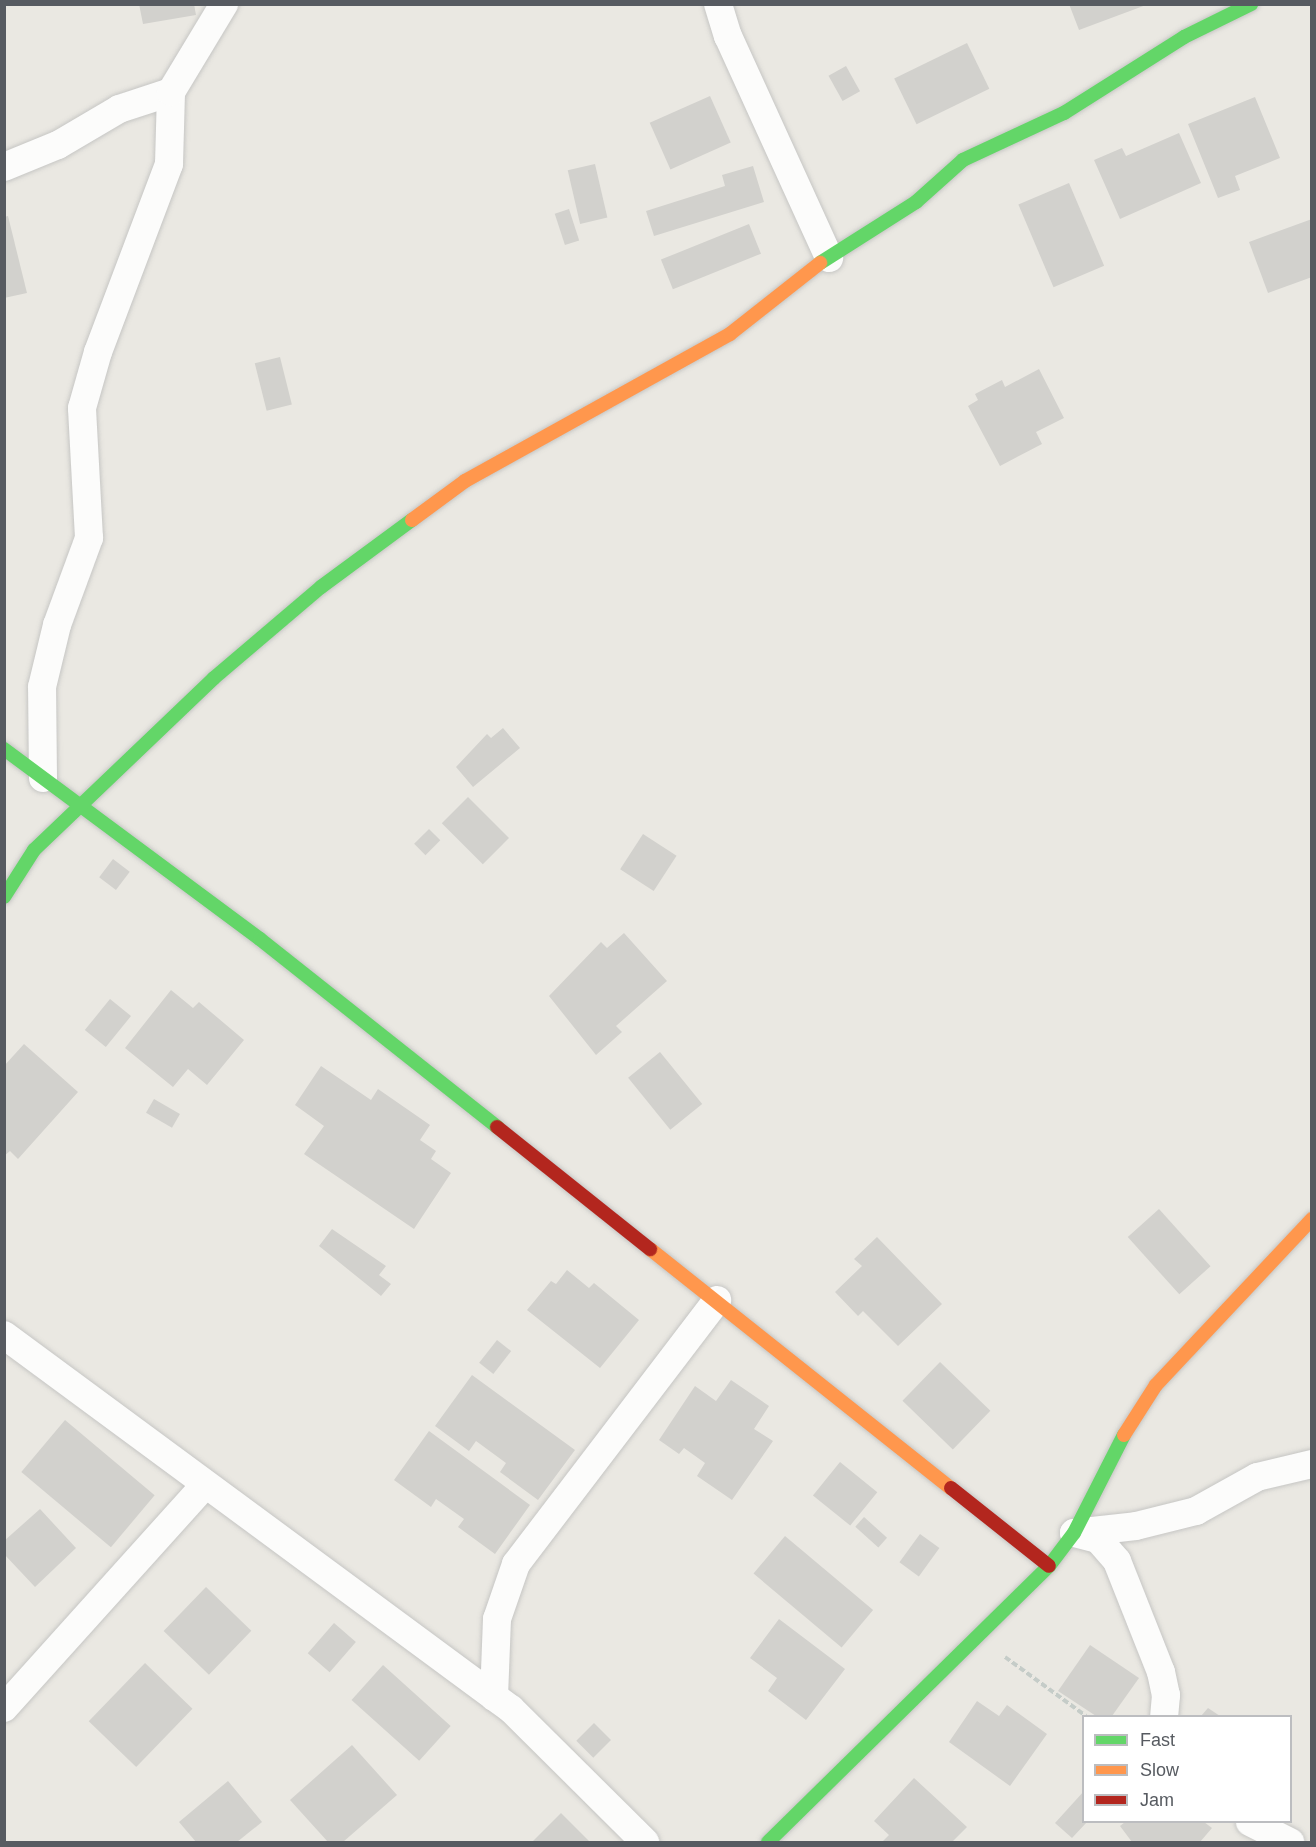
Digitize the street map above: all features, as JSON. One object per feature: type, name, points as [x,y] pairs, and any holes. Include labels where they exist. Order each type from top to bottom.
[{"type":"street","points":[[43,778],[42,687],[57,625],[89,538],[82,408],[98,352],[169,164],[171,92],[224,4]]},
{"type":"street","points":[[718,4],[828,258]]},
{"type":"street","points":[[4,897],[34,850],[214,678],[321,587],[465,481],[730,334],[828,258],[916,202],[963,160],[1064,113],[1184,36],[1251,4]]},
{"type":"street","points":[[4,167],[58,145],[119,109],[171,92]]},
{"type":"street","points":[[4,750],[261,939],[1049,1566]]},
{"type":"street","points":[[768,1842],[974,1637],[1049,1566],[1074,1533],[1121,1438],[1156,1385],[1311,1218]]},
{"type":"street","points":[[494,1697],[497,1619],[516,1564],[717,1300]]},
{"type":"street","points":[[4,1335],[494,1697],[645,1842]]},
{"type":"street","points":[[1074,1533],[1136,1526],[1196,1511],[1257,1477],[1311,1464]]},
{"type":"street","points":[[4,1708],[205,1485]]},
{"type":"street","points":[[1074,1533],[1098,1539],[1117,1562],[1161,1672],[1164,1715]]},
{"type":"street","points":[[1254,1823],[1290,1842]]},
{"type":"path","points":[[974,1637],[1085,1715]]},
{"type":"building","points":[[139,4],[194,4],[196,15],[143,24]]},
{"type":"building","points":[[1069,4],[1146,4],[1146,5],[1079,30]]},
{"type":"building","points":[[967,43],[989,89],[917,124],[894,79]]},
{"type":"building","points":[[846,66],[860,91],[843,101],[829,76]]},
{"type":"building","points":[[710,96],[731,143],[670,169],[650,123]]},
{"type":"building","points":[[1255,97],[1280,158],[1235,176],[1240,190],[1218,198],[1188,124]]},
{"type":"building","points":[[1179,133],[1201,183],[1120,219],[1094,160],[1122,148],[1126,156]]},
{"type":"building","points":[[595,164],[607,218],[580,224],[568,170]]},
{"type":"building","points":[[753,166],[764,202],[654,236],[646,211],[725,186],[722,175]]},
{"type":"building","points":[[1069,183],[1104,266],[1054,287],[1018,204]]},
{"type":"building","points":[[569,209],[579,240],[565,245],[555,214]]},
{"type":"building","points":[[8,216],[27,293],[4,298],[4,217]]},
{"type":"building","points":[[1312,219],[1312,277],[1268,293],[1249,242]]},
{"type":"building","points":[[749,224],[761,254],[673,289],[661,260]]},
{"type":"building","points":[[280,357],[292,405],[267,411],[255,363]]},
{"type":"building","points":[[1039,369],[1064,418],[1036,432],[1042,444],[1000,466],[968,406],[978,400],[975,394],[1002,380],[1005,387]]},
{"type":"building","points":[[503,728],[520,748],[473,787],[456,767],[487,734],[491,738]]},
{"type":"building","points":[[468,797],[509,838],[483,864],[442,823]]},
{"type":"building","points":[[429,829],[440,840],[425,855],[414,844]]},
{"type":"building","points":[[643,834],[677,856],[654,891],[620,869]]},
{"type":"building","points":[[113,859],[130,872],[116,890],[99,877]]},
{"type":"building","points":[[624,933],[667,981],[616,1026],[622,1032],[596,1055],[549,996],[601,942],[607,948]]},
{"type":"building","points":[[171,990],[193,1008],[199,1002],[244,1040],[207,1085],[188,1069],[173,1087],[125,1048]]},
{"type":"building","points":[[110,999],[131,1016],[106,1047],[85,1030]]},
{"type":"building","points":[[24,1044],[78,1092],[18,1159],[10,1151],[4,1156],[4,1066]]},
{"type":"building","points":[[660,1052],[702,1104],[670,1130],[628,1078]]},
{"type":"building","points":[[321,1066],[371,1100],[378,1089],[430,1125],[420,1140],[436,1151],[431,1159],[451,1173],[414,1229],[304,1154],[324,1126],[295,1105]]},
{"type":"building","points":[[154,1099],[180,1114],[172,1128],[146,1113]]},
{"type":"building","points":[[1159,1209],[1211,1266],[1179,1294],[1128,1237]]},
{"type":"building","points":[[332,1229],[386,1266],[379,1275],[391,1284],[381,1296],[319,1246]]},
{"type":"building","points":[[877,1237],[942,1304],[898,1346],[863,1311],[858,1316],[835,1292],[862,1266],[854,1259]]},
{"type":"building","points":[[567,1270],[589,1288],[594,1283],[639,1320],[600,1368],[527,1310],[551,1281],[556,1284]]},
{"type":"building","points":[[497,1340],[511,1351],[493,1374],[479,1363]]},
{"type":"building","points":[[940,1362],[990,1411],[953,1449],[902,1401]]},
{"type":"building","points":[[472,1375],[575,1450],[538,1500],[500,1472],[506,1463],[476,1441],[469,1451],[435,1426]]},
{"type":"building","points":[[731,1380],[769,1406],[754,1429],[773,1441],[732,1500],[697,1476],[705,1463],[684,1448],[679,1454],[659,1440],[695,1386],[716,1401]]},
{"type":"building","points":[[65,1420],[155,1495],[111,1547],[21,1472]]},
{"type":"building","points":[[429,1431],[530,1505],[495,1554],[458,1527],[464,1519],[436,1499],[431,1507],[394,1480]]},
{"type":"building","points":[[840,1462],[877,1492],[850,1526],[813,1495]]},
{"type":"building","points":[[40,1509],[76,1548],[35,1587],[4,1554],[4,1541]]},
{"type":"building","points":[[864,1517],[887,1538],[878,1547],[855,1527]]},
{"type":"building","points":[[920,1534],[939,1548],[919,1576],[899,1562]]},
{"type":"building","points":[[785,1536],[873,1610],[842,1647],[754,1574]]},
{"type":"building","points":[[206,1587],[251,1631],[209,1675],[164,1631]]},
{"type":"building","points":[[779,1619],[845,1669],[806,1720],[768,1691],[777,1678],[750,1658]]},
{"type":"building","points":[[334,1623],[356,1642],[330,1672],[308,1653]]},
{"type":"building","points":[[1090,1645],[1139,1678],[1113,1715],[1094,1715],[1058,1691]]},
{"type":"building","points":[[145,1663],[192,1709],[136,1767],[89,1721]]},
{"type":"building","points":[[383,1665],[451,1726],[419,1761],[352,1700]]},
{"type":"building","points":[[977,1701],[999,1716],[1007,1705],[1047,1734],[1010,1786],[949,1742]]},
{"type":"building","points":[[1208,1708],[1218,1715],[1202,1715]]},
{"type":"building","points":[[594,1723],[611,1740],[593,1758],[576,1741]]},
{"type":"building","points":[[352,1745],[397,1795],[343,1842],[328,1842],[290,1800]]},
{"type":"building","points":[[914,1778],[967,1827],[952,1842],[882,1842],[889,1835],[874,1821]]},
{"type":"building","points":[[228,1781],[262,1822],[237,1842],[196,1842],[179,1822]]},
{"type":"building","points":[[1082,1793],[1082,1823],[1086,1823],[1072,1838],[1055,1823]]},
{"type":"building","points":[[561,1813],[590,1842],[532,1842]]},
{"type":"building","points":[[1124,1823],[1205,1823],[1212,1828],[1200,1842],[1132,1842],[1120,1826]]},
{"type":"traffic: fast","points":[[820,263],[916,202],[963,160],[1064,113],[1184,37],[1251,4]]},
{"type":"traffic: fast","points":[[4,897],[34,850],[214,678],[321,587],[412,520]]},
{"type":"traffic: fast","points":[[4,749],[260,939],[497,1127]]},
{"type":"traffic: fast","points":[[768,1842],[1049,1566],[1074,1533],[1124,1435]]},
{"type":"traffic: slow","points":[[412,520],[465,481],[730,334],[820,263]]},
{"type":"traffic: slow","points":[[1124,1435],[1156,1385],[1312,1219]]},
{"type":"traffic: slow","points":[[650,1249],[951,1488]]},
{"type":"traffic: jam","points":[[497,1127],[650,1249]]},
{"type":"traffic: jam","points":[[951,1488],[1049,1566]]}]
